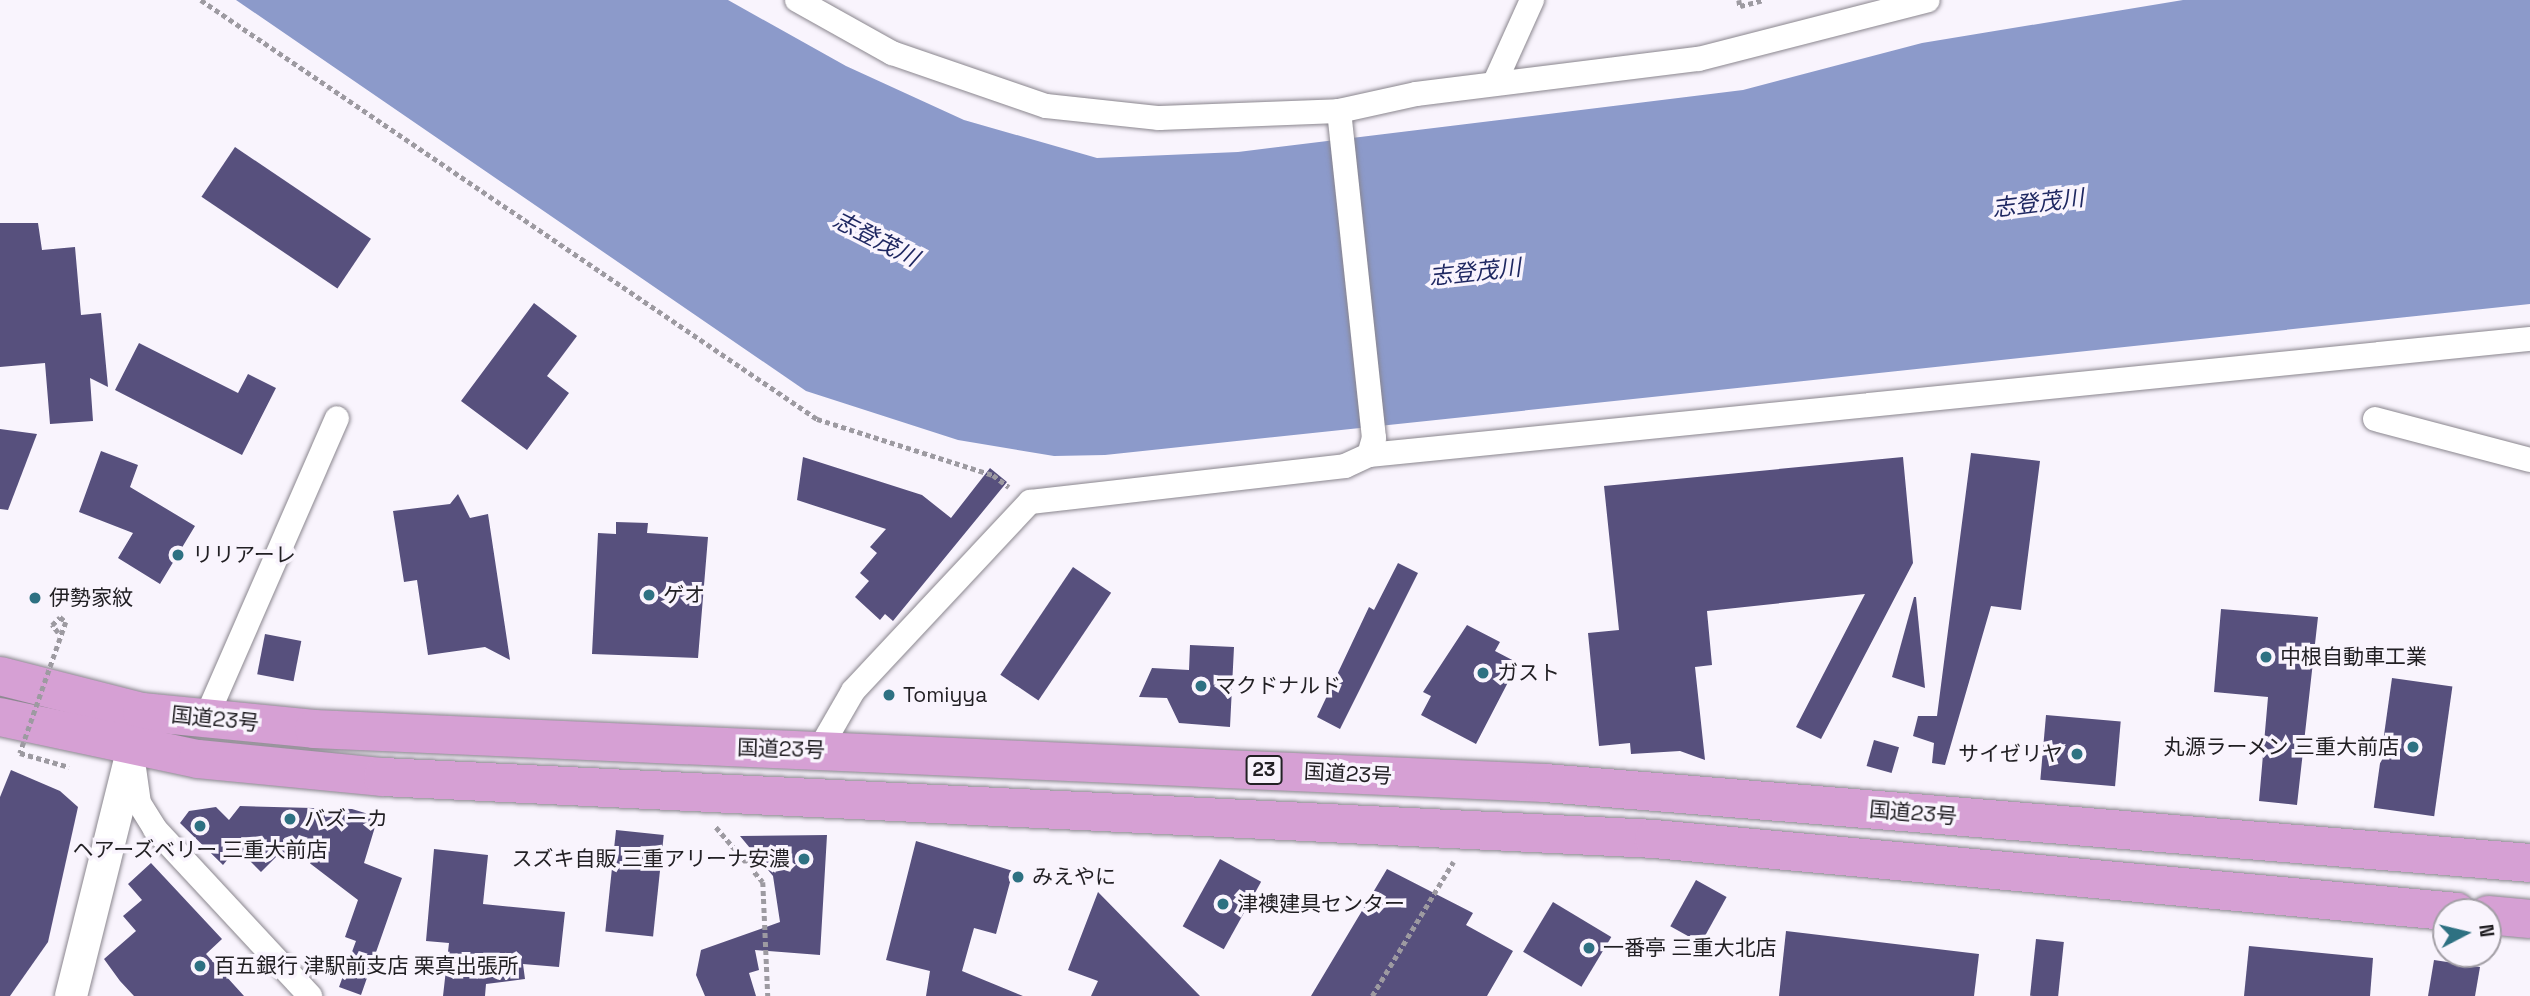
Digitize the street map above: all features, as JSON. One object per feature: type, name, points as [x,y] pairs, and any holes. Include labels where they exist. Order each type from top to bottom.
[{"type":"highway","name":"国道23号","points":[[0,676],[142,712],[413,735],[819,750],[1545,783],[2530,863]]},
{"type":"highway","name":"国道23号","points":[[0,717],[131,748],[397,778],[1654,839],[2432,910]]},
{"type":"highway","points":[[2502,916],[2530,919]]},
{"type":"street","points":[[796,0],[892,52],[1046,106],[1146,118],[1340,117],[1495,82],[1699,59],[1928,0]]},
{"type":"street","points":[[1495,82],[1532,0]]},
{"type":"street","points":[[1340,117],[1371,447]]},
{"type":"street","points":[[819,750],[853,691],[1030,502],[1345,466],[1371,447],[2530,338]]},
{"type":"street","points":[[206,718],[337,418]]},
{"type":"street","points":[[2375,419],[2530,460]]},
{"type":"street","points":[[71,996],[142,712]]},
{"type":"street","points":[[131,748],[139,803],[155,829],[310,996]]},
{"type":"path","points":[[201,0],[817,419],[993,475],[1030,502]]},
{"type":"path","points":[[1739,0],[1740,6],[1764,0]]},
{"type":"path","points":[[58,633],[51,625],[60,617],[66,622],[20,753],[69,767]]},
{"type":"path","points":[[713,824],[763,882],[768,996]]},
{"type":"path","points":[[1372,996],[1471,831]]},
{"type":"water","name":"志登茂川","points":[[236,0],[728,0],[846,66],[964,120],[1097,158],[1238,152],[1743,90],[1922,43],[2183,0],[2530,0],[2530,304],[1105,455],[1054,456],[958,440],[806,391]]},
{"type":"building","points":[[235,147],[371,239],[337,288],[201,197]]},
{"type":"building","points":[[0,223],[38,223],[42,250],[75,247],[81,315],[101,313],[108,387],[90,378],[93,421],[50,424],[45,363],[0,367]]},
{"type":"building","points":[[534,303],[577,336],[547,376],[569,393],[527,450],[461,401]]},
{"type":"building","points":[[139,343],[238,393],[248,374],[276,388],[242,455],[115,390]]},
{"type":"building","points":[[0,429],[37,434],[8,510],[0,509]]},
{"type":"building","points":[[101,451],[138,465],[130,487],[195,526],[160,584],[118,558],[133,533],[79,512]]},
{"type":"building","points":[[1971,453],[2040,461],[2021,610],[1991,606],[1945,765],[1932,763],[1934,743],[1913,736],[1918,716],[1937,716]]},
{"type":"building","points":[[803,457],[922,495],[951,518],[990,468],[1007,482],[893,621],[885,614],[880,620],[855,597],[869,581],[860,573],[877,553],[870,547],[886,529],[797,500]]},
{"type":"building","points":[[1903,457],[1913,563],[1821,739],[1796,727],[1865,594],[1707,611],[1712,665],[1695,667],[1705,760],[1680,751],[1631,754],[1630,743],[1599,746],[1588,633],[1619,630],[1604,486]]},
{"type":"building","points":[[458,494],[470,518],[488,514],[510,660],[485,647],[428,655],[417,580],[404,582],[393,511],[450,504]]},
{"type":"building","name":"ゲオ","points":[[616,522],[648,523],[647,533],[708,537],[698,658],[592,654],[598,533],[616,534]]},
{"type":"building","points":[[1398,563],[1418,573],[1340,729],[1317,717],[1369,607],[1374,610]]},
{"type":"building","points":[[1073,567],[1111,593],[1038,700],[1000,675]]},
{"type":"building","points":[[1916,597],[1925,688],[1892,677]]},
{"type":"building","points":[[2221,609],[2318,617],[2297,805],[2259,801],[2268,697],[2214,692]]},
{"type":"building","points":[[1467,625],[1500,642],[1495,651],[1518,663],[1476,744],[1421,715],[1431,696],[1423,692]]},
{"type":"building","points":[[265,634],[301,641],[293,681],[257,674]]},
{"type":"building","points":[[1190,645],[1234,647],[1230,727],[1179,723],[1167,698],[1139,697],[1152,668],[1189,670]]},
{"type":"building","name":"丸源ラーメン 三重大前店","points":[[2392,678],[2452,686],[2434,816],[2374,808]]},
{"type":"building","points":[[2046,715],[2121,722],[2115,786],[2040,780]]},
{"type":"building","points":[[1874,740],[1899,747],[1892,773],[1867,766]]},
{"type":"building","points":[[11,770],[60,791],[78,807],[48,942],[10,996],[0,996],[0,797]]},
{"type":"building","points":[[240,806],[352,809],[378,817],[364,863],[402,878],[361,995],[339,987],[356,941],[345,937],[358,900],[299,855],[279,854],[261,872],[237,848],[223,865],[180,823],[189,811],[216,807],[229,820]]},
{"type":"building","points":[[616,830],[664,835],[653,936],[605,931]]},
{"type":"building","points":[[827,835],[820,955],[755,950],[759,970],[749,973],[756,996],[705,996],[696,975],[701,950],[780,922],[773,876],[740,836]]},
{"type":"building","points":[[916,841],[1013,871],[996,934],[974,928],[962,971],[1023,996],[926,996],[930,971],[886,960]]},
{"type":"building","points":[[434,849],[488,855],[483,904],[565,912],[559,967],[523,964],[525,979],[486,984],[485,996],[443,996],[449,943],[426,941]]},
{"type":"building","name":"津襖建具センター","points":[[1220,859],[1261,882],[1224,949],[1183,926]]},
{"type":"building","points":[[151,863],[222,939],[206,954],[244,996],[134,996],[104,959],[136,931],[123,916],[142,900],[128,884]]},
{"type":"building","points":[[1387,869],[1473,913],[1466,925],[1513,951],[1487,996],[1311,996]]},
{"type":"building","points":[[1696,880],[1727,897],[1701,943],[1670,926]]},
{"type":"building","points":[[1098,892],[1200,996],[1091,996],[1098,981],[1068,970]]},
{"type":"building","points":[[1553,902],[1611,937],[1581,987],[1523,952]]},
{"type":"building","points":[[1786,931],[1979,954],[1974,996],[1779,996]]},
{"type":"building","points":[[2036,939],[2064,942],[2058,996],[2030,996]]},
{"type":"building","points":[[2249,946],[2373,958],[2370,996],[2244,996]]},
{"type":"building","points":[[2433,968],[2480,968],[2475,996],[2428,996]]},
{"type":"place","name":"リリアーレ","points":[[178,555]]},
{"type":"place","name":"ゲオ","points":[[649,595]]},
{"type":"place","name":"伊勢家紋","points":[[35,598]]},
{"type":"place","name":"中根自動車工業","points":[[2266,657]]},
{"type":"place","name":"ガスト","points":[[1483,673]]},
{"type":"place","name":"マクドナルド","points":[[1201,686]]},
{"type":"place","name":"Tomiyya","points":[[889,695]]},
{"type":"place","name":"丸源ラーメン 三重大前店","points":[[2413,747]]},
{"type":"place","name":"サイゼリヤ","points":[[2077,754]]},
{"type":"place","name":"バズーカ","points":[[290,819]]},
{"type":"place","name":"ヘアーズベリー 三重大前店","points":[[200,826]]},
{"type":"place","name":"スズキ自販 三重アリーナ安濃","points":[[804,859]]},
{"type":"place","name":"みえやに","points":[[1018,877]]},
{"type":"place","name":"津襖建具センター","points":[[1223,904]]},
{"type":"place","name":"一番亭 三重大北店","points":[[1589,948]]},
{"type":"place","name":"百五銀行 津駅前支店 栗真出張所","points":[[200,966]]}]
